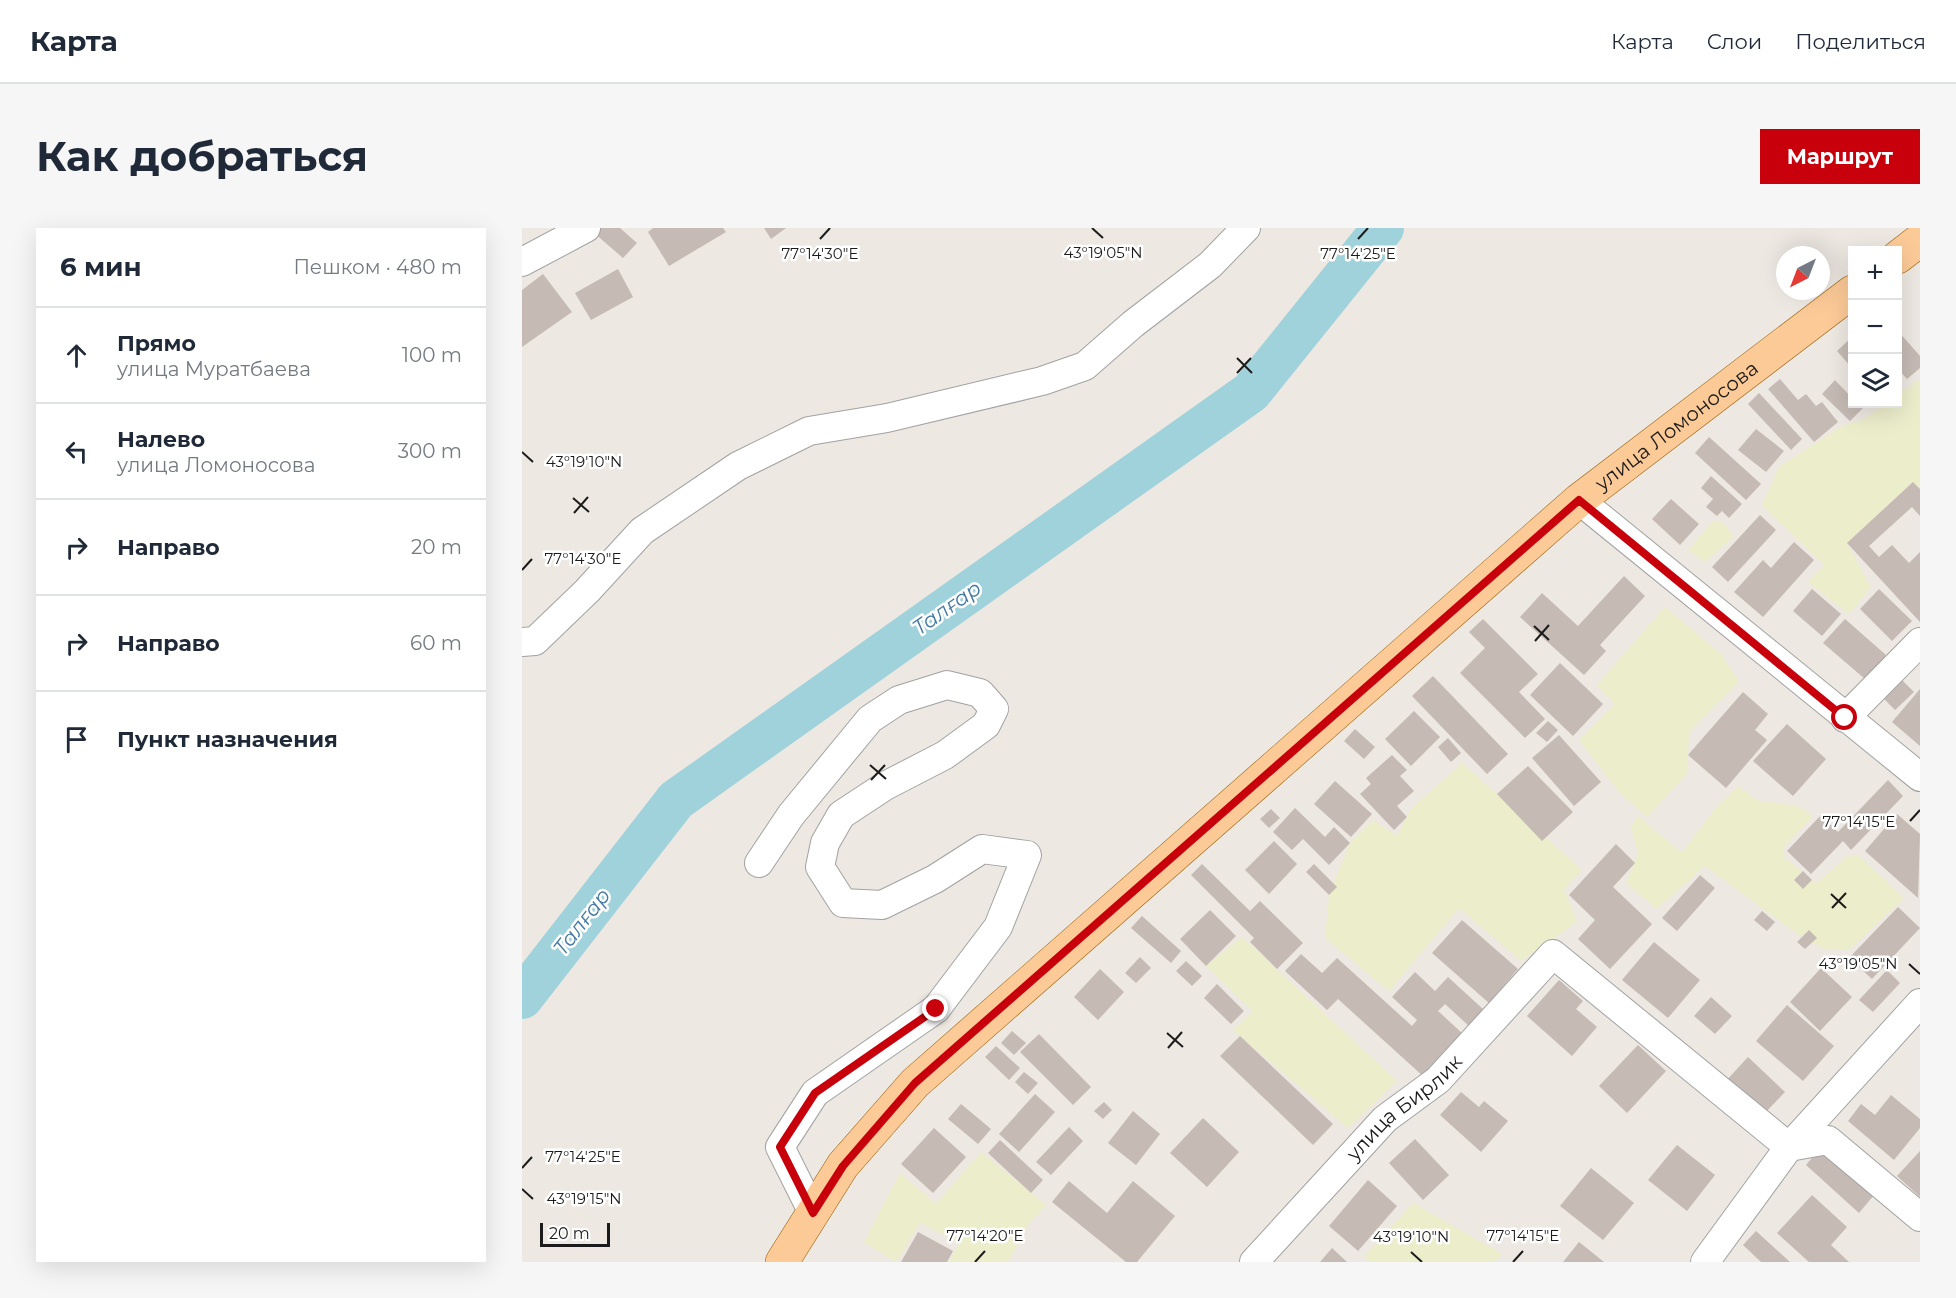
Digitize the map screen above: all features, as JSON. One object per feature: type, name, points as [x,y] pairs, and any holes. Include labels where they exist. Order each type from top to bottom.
[{"type":"main road","points":[[1902,254],[1920,240]]},
{"type":"main road","name":"улица Ломоносова","points":[[782,1262],[843,1166],[915,1083],[1579,500],[1848,295]]},
{"type":"street","points":[[522,262],[586,228]]},
{"type":"street","points":[[522,642],[535,641],[587,591],[642,531],[738,466],[809,431],[887,418],[1042,381],[1084,366],[1133,324],[1210,265],[1246,228]]},
{"type":"street","points":[[1579,500],[1920,777]]},
{"type":"street","points":[[1845,718],[1920,642]]},
{"type":"street","points":[[759,863],[791,815],[870,719],[899,700],[947,686],[980,693],[994,709],[986,726],[945,755],[885,786],[841,814],[825,843],[820,867],[843,903],[882,905],[935,879],[982,849],[1027,855],[998,927],[936,1009],[815,1093],[780,1147],[813,1213]]},
{"type":"street","name":"улица Бирлик","points":[[1254,1262],[1385,1119],[1438,1080],[1553,954],[1789,1147]]},
{"type":"street","points":[[1705,1262],[1789,1147],[1920,1002]]},
{"type":"street","points":[[1789,1147],[1828,1140],[1920,1217]]},
{"type":"green space","points":[[1920,379],[1920,491],[1913,482],[1847,543],[1871,587],[1849,614],[1808,582],[1824,565],[1762,505],[1779,467],[1842,426],[1862,420],[1879,408],[1902,408],[1902,392]]},
{"type":"green space","points":[[1713,521],[1724,523],[1733,537],[1705,562],[1688,550]]},
{"type":"green space","points":[[1665,607],[1721,654],[1739,682],[1689,732],[1687,774],[1647,817],[1620,793],[1579,740],[1615,704],[1597,685]]},
{"type":"green space","points":[[1462,763],[1582,870],[1564,889],[1577,922],[1521,961],[1459,908],[1389,991],[1325,938],[1329,895],[1350,843],[1373,820],[1397,836],[1411,809]]},
{"type":"green space","points":[[1739,786],[1756,800],[1798,806],[1813,816],[1784,847],[1784,857],[1812,880],[1817,883],[1847,856],[1858,855],[1904,898],[1850,949],[1826,950],[1806,940],[1705,866],[1657,909],[1626,883],[1638,854],[1631,827],[1638,816],[1682,853],[1718,805]]},
{"type":"green space","points":[[1242,937],[1397,1081],[1348,1128],[1233,1030],[1253,1011],[1206,966]]},
{"type":"green space","points":[[981,1152],[1046,1205],[1029,1223],[1008,1262],[949,1262],[959,1243],[920,1223],[896,1262],[864,1242],[900,1173],[936,1204]]},
{"type":"green space","points":[[1413,1203],[1502,1254],[1494,1262],[1370,1262],[1365,1256]]},
{"type":"building","points":[[597,228],[620,228],[637,243],[623,258],[593,232]]},
{"type":"building","points":[[653,228],[723,228],[726,232],[669,266],[648,232]]},
{"type":"building","points":[[764,228],[786,228],[771,239]]},
{"type":"building","points":[[618,269],[633,297],[591,320],[575,293]]},
{"type":"building","points":[[543,274],[572,312],[522,347],[522,290]]},
{"type":"building","points":[[1902,336],[1920,356],[1920,368],[1907,379],[1902,373]]},
{"type":"building","points":[[1848,341],[1848,363],[1837,351]]},
{"type":"building","points":[[1780,379],[1798,400],[1806,394],[1816,406],[1822,402],[1838,422],[1814,442],[1768,389]]},
{"type":"building","points":[[1835,380],[1848,394],[1848,408],[1863,408],[1850,421],[1822,394]]},
{"type":"building","points":[[1759,393],[1802,439],[1791,450],[1748,404]]},
{"type":"building","points":[[1756,429],[1784,451],[1766,472],[1738,450]]},
{"type":"building","points":[[1709,437],[1761,484],[1746,500],[1695,453]]},
{"type":"building","points":[[1711,476],[1742,504],[1729,518],[1722,511],[1717,516],[1706,507],[1713,499],[1701,488]]},
{"type":"building","points":[[1913,482],[1920,489],[1920,516],[1912,507],[1869,546],[1879,557],[1892,545],[1909,563],[1920,552],[1920,622],[1847,543]]},
{"type":"building","points":[[1671,499],[1699,524],[1680,545],[1652,519]]},
{"type":"building","points":[[1760,515],[1776,530],[1728,582],[1712,567]]},
{"type":"building","points":[[1794,542],[1814,560],[1763,617],[1734,592],[1763,560],[1771,568]]},
{"type":"building","points":[[1624,576],[1645,596],[1600,645],[1606,651],[1584,675],[1520,617],[1542,593],[1578,626]]},
{"type":"building","points":[[1812,589],[1841,614],[1822,636],[1793,611]]},
{"type":"building","points":[[1879,589],[1912,621],[1892,641],[1860,609]]},
{"type":"building","points":[[1483,619],[1538,674],[1519,692],[1545,719],[1525,738],[1460,673],[1485,648],[1469,632]]},
{"type":"building","points":[[1845,619],[1886,655],[1865,679],[1823,643]]},
{"type":"building","points":[[1560,663],[1603,704],[1573,736],[1530,695]]},
{"type":"building","points":[[1433,676],[1508,754],[1487,774],[1412,696]]},
{"type":"building","points":[[1900,678],[1914,692],[1895,710],[1881,696]]},
{"type":"building","points":[[1920,689],[1920,746],[1892,722]]},
{"type":"building","points":[[1743,692],[1768,714],[1755,730],[1767,740],[1726,788],[1688,755]]},
{"type":"building","points":[[1414,711],[1440,737],[1411,766],[1385,739]]},
{"type":"building","points":[[1548,721],[1558,730],[1547,742],[1536,733]]},
{"type":"building","points":[[1787,724],[1826,759],[1793,796],[1753,761]]},
{"type":"building","points":[[1355,729],[1375,747],[1364,759],[1344,741]]},
{"type":"building","points":[[1559,735],[1601,782],[1574,806],[1532,758]]},
{"type":"building","points":[[1448,738],[1461,753],[1451,762],[1438,747]]},
{"type":"building","points":[[1392,755],[1407,770],[1400,776],[1414,791],[1397,806],[1407,817],[1394,830],[1360,794],[1371,784],[1366,778]]},
{"type":"building","points":[[1528,766],[1573,812],[1542,841],[1497,794]]},
{"type":"building","points":[[1888,780],[1903,796],[1851,850],[1843,841],[1811,874],[1787,851],[1821,815],[1838,832]]},
{"type":"building","points":[[1335,781],[1372,814],[1351,837],[1314,804]]},
{"type":"building","points":[[1295,808],[1325,837],[1334,827],[1350,843],[1329,865],[1303,839],[1292,850],[1273,832]]},
{"type":"building","points":[[1271,809],[1280,818],[1269,828],[1260,819]]},
{"type":"building","points":[[1897,814],[1920,834],[1918,898],[1865,851]]},
{"type":"building","points":[[1274,841],[1297,864],[1269,894],[1245,870]]},
{"type":"building","points":[[1616,844],[1635,863],[1613,887],[1652,924],[1610,969],[1578,939],[1595,920],[1569,895]]},
{"type":"building","points":[[1202,864],[1250,911],[1260,901],[1303,943],[1277,969],[1250,942],[1254,938],[1191,875]]},
{"type":"building","points":[[1314,864],[1337,887],[1329,895],[1306,872]]},
{"type":"building","points":[[1803,871],[1812,880],[1803,889],[1794,880]]},
{"type":"building","points":[[1700,875],[1715,888],[1677,931],[1662,918]]},
{"type":"building","points":[[1898,907],[1920,928],[1872,979],[1849,958]]},
{"type":"building","points":[[1210,910],[1236,936],[1206,966],[1180,939]]},
{"type":"building","points":[[1762,911],[1775,922],[1767,931],[1754,920]]},
{"type":"building","points":[[1142,916],[1181,951],[1171,963],[1131,928]]},
{"type":"building","points":[[1462,920],[1518,969],[1489,1003],[1432,953]]},
{"type":"building","points":[[1809,930],[1817,938],[1805,949],[1797,942]]},
{"type":"building","points":[[1654,942],[1700,980],[1668,1018],[1622,980]]},
{"type":"building","points":[[1301,954],[1322,973],[1337,958],[1412,1026],[1417,1020],[1392,997],[1415,972],[1435,991],[1448,977],[1484,1010],[1470,1027],[1445,1004],[1438,1011],[1463,1034],[1424,1077],[1338,999],[1327,1010],[1285,971]]},
{"type":"building","points":[[1140,957],[1151,968],[1136,983],[1125,973]]},
{"type":"building","points":[[1186,961],[1202,976],[1192,986],[1176,971]]},
{"type":"building","points":[[1821,968],[1852,997],[1820,1031],[1790,1002]]},
{"type":"building","points":[[1100,969],[1124,992],[1098,1020],[1074,997]]},
{"type":"building","points":[[1887,970],[1900,983],[1873,1012],[1859,1000]]},
{"type":"building","points":[[1559,980],[1583,1001],[1576,1009],[1597,1027],[1572,1056],[1527,1016]]},
{"type":"building","points":[[1217,984],[1244,1011],[1231,1024],[1204,998]]},
{"type":"building","points":[[1711,997],[1732,1016],[1715,1034],[1694,1016]]},
{"type":"building","points":[[1787,1005],[1834,1046],[1803,1081],[1756,1041]]},
{"type":"building","points":[[1012,1031],[1026,1043],[1014,1055],[1001,1043]]},
{"type":"building","points":[[1039,1034],[1091,1087],[1073,1105],[1020,1052]]},
{"type":"building","points":[[1240,1036],[1333,1124],[1313,1145],[1220,1056]]},
{"type":"building","points":[[1638,1045],[1666,1071],[1627,1113],[1599,1086]]},
{"type":"building","points":[[996,1046],[1020,1068],[1009,1080],[985,1057]]},
{"type":"building","points":[[1748,1057],[1785,1092],[1762,1116],[1725,1082]]},
{"type":"building","points":[[1024,1072],[1038,1083],[1028,1094],[1015,1082]]},
{"type":"building","points":[[1461,1092],[1479,1107],[1484,1101],[1508,1121],[1481,1152],[1440,1115]]},
{"type":"building","points":[[1035,1094],[1055,1112],[1019,1152],[999,1134]]},
{"type":"building","points":[[1891,1095],[1920,1119],[1920,1128],[1894,1160],[1848,1121],[1861,1104],[1875,1115]]},
{"type":"building","points":[[1104,1102],[1112,1110],[1103,1119],[1094,1111]]},
{"type":"building","points":[[961,1104],[991,1129],[978,1144],[948,1119]]},
{"type":"building","points":[[1133,1111],[1160,1134],[1136,1165],[1108,1143]]},
{"type":"building","points":[[1203,1118],[1239,1152],[1207,1187],[1170,1153]]},
{"type":"building","points":[[1069,1127],[1083,1141],[1051,1175],[1036,1162]]},
{"type":"building","points":[[934,1128],[966,1157],[933,1193],[901,1164]]},
{"type":"building","points":[[1415,1139],[1449,1175],[1423,1200],[1389,1163]]},
{"type":"building","points":[[1000,1140],[1043,1180],[1031,1193],[988,1153]]},
{"type":"building","points":[[1677,1145],[1715,1175],[1687,1211],[1648,1180]]},
{"type":"building","points":[[1821,1147],[1874,1195],[1859,1213],[1806,1165]]},
{"type":"building","points":[[1920,1151],[1920,1197],[1897,1176]]},
{"type":"building","points":[[1591,1168],[1634,1203],[1603,1240],[1560,1206]]},
{"type":"building","points":[[1368,1180],[1397,1206],[1358,1251],[1329,1226]]},
{"type":"building","points":[[1069,1181],[1107,1213],[1133,1181],[1175,1216],[1137,1262],[1126,1262],[1052,1202]]},
{"type":"building","points":[[1812,1195],[1847,1227],[1831,1245],[1849,1262],[1809,1262],[1777,1233]]},
{"type":"building","points":[[1756,1231],[1790,1262],[1761,1262],[1743,1245]]},
{"type":"building","points":[[918,1232],[953,1251],[947,1262],[901,1262]]},
{"type":"building","points":[[1579,1242],[1604,1262],[1563,1262]]},
{"type":"building","points":[[1332,1248],[1347,1262],[1320,1262]]},
{"type":"waterway","name":"Талғар","points":[[522,998],[676,800],[1251,392],[1383,228]]},
{"type":"route","points":[[936,1009],[815,1093],[780,1147],[813,1213],[843,1166],[915,1083],[1579,500],[1845,718]]}]
